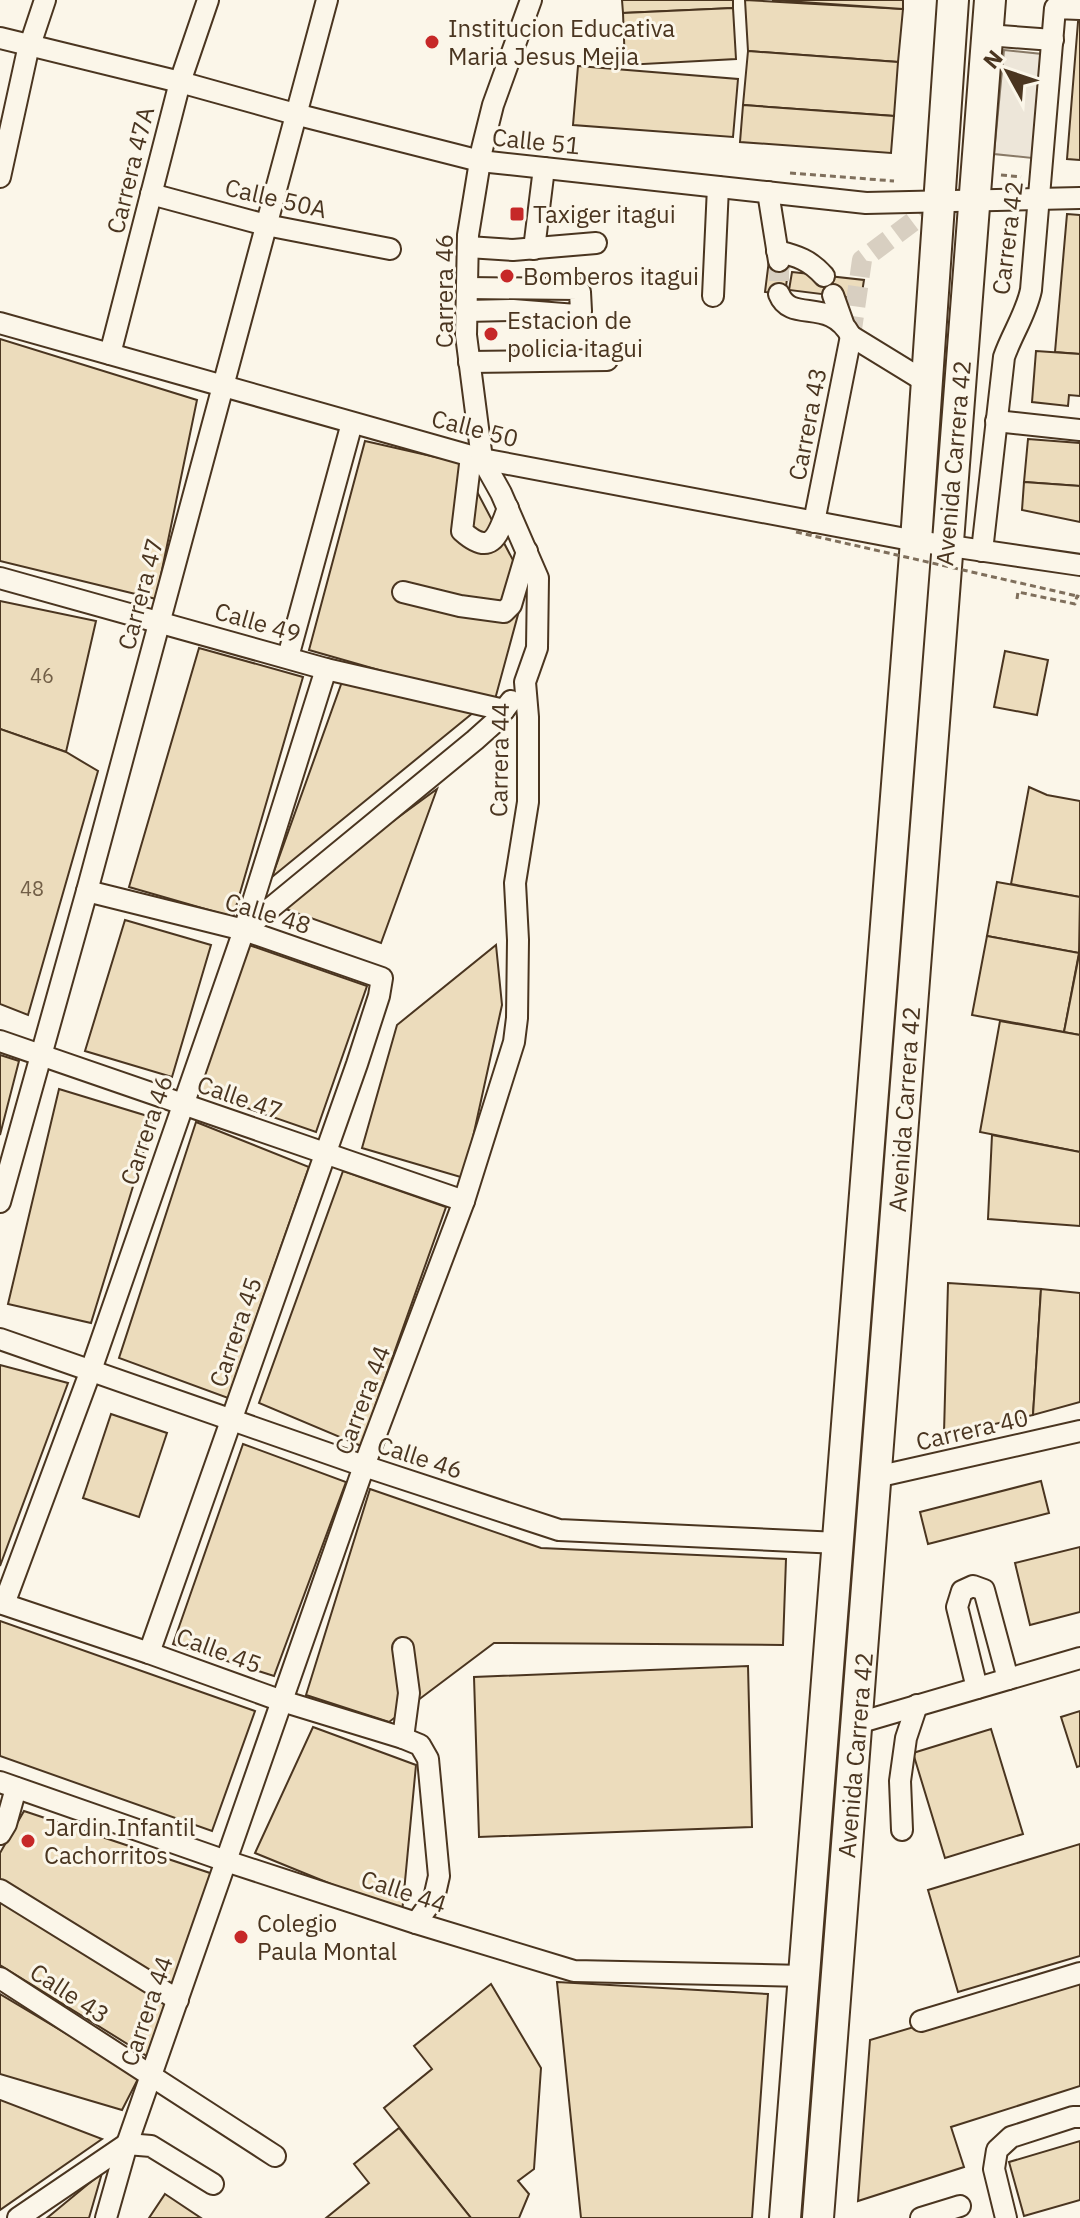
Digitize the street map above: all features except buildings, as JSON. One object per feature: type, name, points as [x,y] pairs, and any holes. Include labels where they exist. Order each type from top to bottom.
[{"type":"highway","name":"Avenida Carrera 42","points":[[785,2218],[916,541],[953,0]]},
{"type":"highway","name":"Avenida Carrera 42","points":[[818,2218],[990,0]]},
{"type":"highway","points":[[824,1731],[866,1613]]},
{"type":"street","points":[[0,177],[30,45],[45,0]]},
{"type":"street","name":"Carrera 47A","points":[[110,354],[180,82],[208,0]]},
{"type":"street","name":"Carrera 47","points":[[0,1202],[327,0]]},
{"type":"street","name":"Carrera 46","points":[[531,0],[493,105],[480,161],[468,235],[466,335],[476,458],[508,508],[538,578]]},
{"type":"street","points":[[1055,4],[1080,9]]},
{"type":"street","name":"Carrera 42","points":[[982,551],[1004,357],[1031,290],[1055,4]]},
{"type":"street","points":[[987,35],[1053,40]]},
{"type":"street","name":"Calle 51","points":[[0,38],[480,161],[866,203],[1080,198]]},
{"type":"street","points":[[534,249],[544,168]]},
{"type":"street","points":[[713,296],[718,187]]},
{"type":"street","points":[[768,192],[778,256],[803,258],[815,265],[824,276]]},
{"type":"street","name":"Calle 50A","points":[[151,194],[266,225],[390,249]]},
{"type":"street","points":[[468,247],[513,250],[596,243]]},
{"type":"street","points":[[466,311],[513,310],[576,315],[581,311],[578,289],[467,288]]},
{"type":"street","points":[[779,294],[782,303],[789,308],[830,314],[847,330],[926,382]]},
{"type":"street","points":[[833,295],[847,330]]},
{"type":"street","name":"Calle 50","points":[[0,323],[476,458],[916,541],[1036,560]]},
{"type":"street","name":"Carrera 43","points":[[814,522],[847,330]]},
{"type":"street","points":[[469,362],[607,360]]},
{"type":"street","points":[[996,421],[1080,430]]},
{"type":"street","points":[[288,657],[352,423]]},
{"type":"street","points":[[476,458],[462,531],[474,542],[488,542],[497,536],[508,508]]},
{"type":"street","points":[[403,592],[460,606],[504,612],[511,605],[527,551]]},
{"type":"street","points":[[1036,560],[1079,591]]},
{"type":"street","points":[[1036,560],[1080,565]]},
{"type":"street","name":"Calle 49","points":[[0,578],[326,669],[504,710]]},
{"type":"street","name":"Carrera 44","points":[[106,2218],[127,2144],[364,1466],[464,1201],[514,1042],[518,940],[515,883],[528,802],[525,682],[537,648],[538,578]]},
{"type":"street","name":"Carrera 46","points":[[2,1603],[91,1370],[244,930],[326,669]]},
{"type":"street","points":[[244,930],[475,740],[494,723],[525,682]]},
{"type":"street","name":"Calle 48","points":[[87,891],[244,930],[382,978],[368,1028]]},
{"type":"street","name":"Carrera 45","points":[[149,1653],[368,1028]]},
{"type":"street","name":"Calle 47","points":[[0,1041],[464,1201]]},
{"type":"street","name":"Calle 46","points":[[0,1339],[364,1466],[559,1530],[839,1543]]},
{"type":"street","name":"Carrera 40","points":[[876,1477],[1080,1431]]},
{"type":"street","points":[[977,1688],[957,1607],[962,1591],[973,1586],[984,1590],[1008,1679]]},
{"type":"street","name":"Calle 45","points":[[2,1603],[282,1701],[411,1742]]},
{"type":"street","points":[[403,1648],[411,1742],[428,1759],[439,1876],[434,1898],[416,1923]]},
{"type":"street","points":[[858,1723],[1080,1658]]},
{"type":"street","points":[[902,1830],[900,1781],[906,1738],[917,1705]]},
{"type":"street","points":[[0,1834],[6,1824],[8,1785]]},
{"type":"street","name":"Calle 44","points":[[8,1785],[226,1861],[574,1971],[805,1976]]},
{"type":"street","points":[[0,1890],[178,2000]]},
{"type":"street","points":[[921,2021],[1080,1973]]},
{"type":"street","name":"Calle 43","points":[[0,1978],[275,2156]]},
{"type":"street","points":[[1006,2218],[994,2169],[997,2150],[1011,2137],[1080,2117]]},
{"type":"street","points":[[18,2218],[127,2144],[151,2146],[213,2184]]},
{"type":"street","points":[[921,2218],[960,2206]]},
{"type":"path","points":[[796,532],[1079,591],[1075,604],[1018,592],[1017,599]]},
{"type":"shaded area","points":[[1004,50],[1042,54],[1032,158],[994,154]]},
{"type":"tunnel","points":[[851,336],[862,260],[939,202]]},
{"type":"tunnel","points":[[779,261],[779,294]]},
{"type":"place","name":"Institucion Educativa Maria Jesus Mejia","points":[[432,42]]},
{"type":"place","name":"Taxiger itagui","points":[[517,214]]},
{"type":"place","name":"Bomberos itagui","points":[[507,276]]},
{"type":"place","name":"Estacion de policia itagui","points":[[491,334]]},
{"type":"place","name":"Jardin Infantil Cachorritos","points":[[28,1841]]},
{"type":"place","name":"Colegio Paula Montal","points":[[241,1937]]}]
